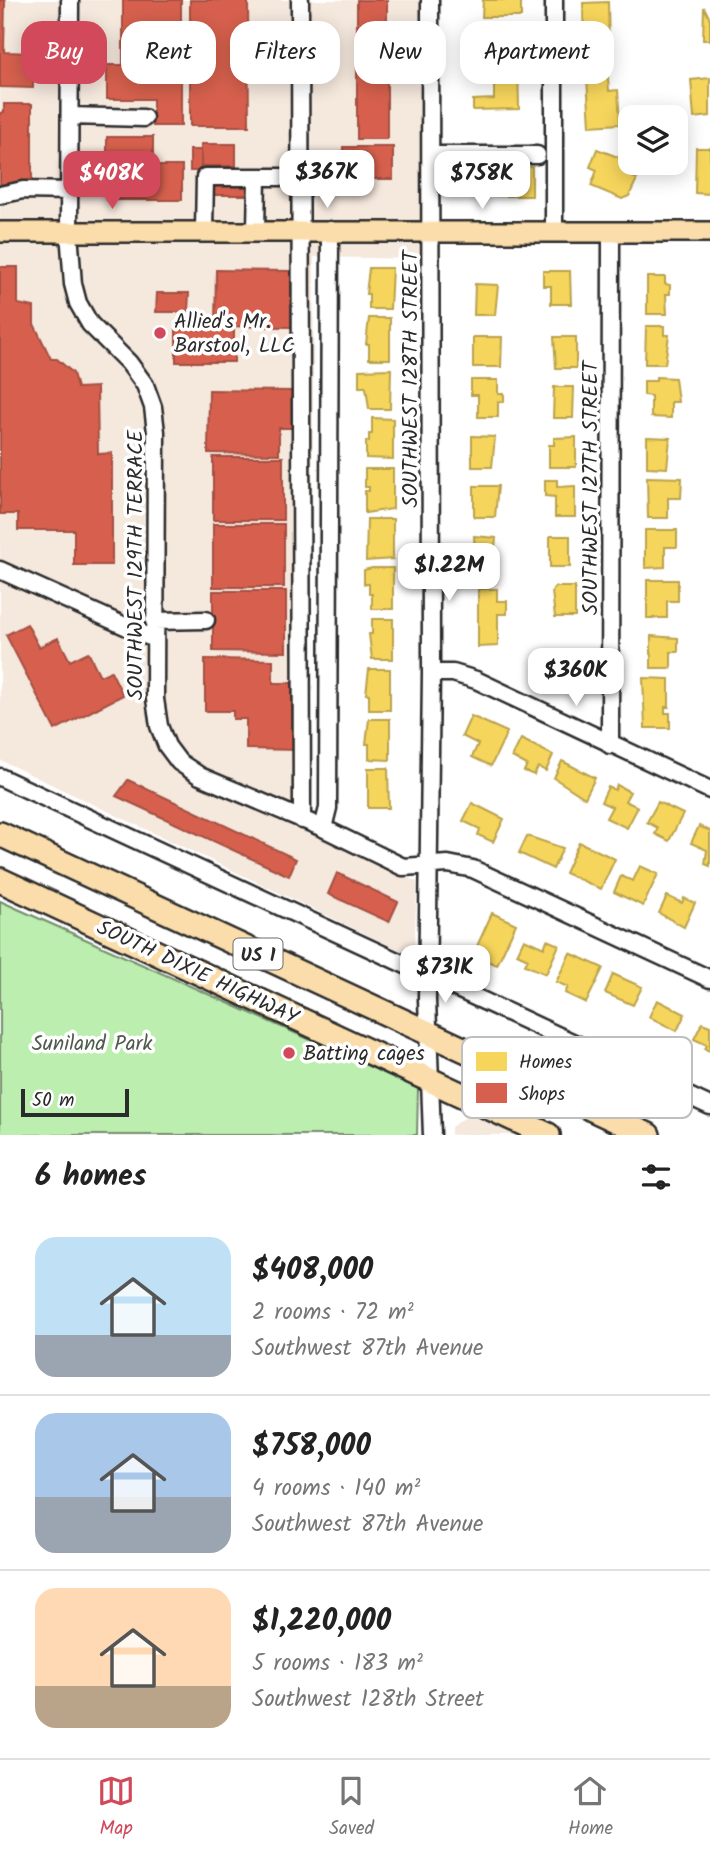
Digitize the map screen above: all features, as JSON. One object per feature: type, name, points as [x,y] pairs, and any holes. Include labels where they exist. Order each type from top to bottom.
[{"type":"highway","name":"SOUTH DIXIE HIGHWAY","points":[[0,835],[462,1049]]},
{"type":"highway","name":"SOUTH DIXIE HIGHWAY","points":[[0,880],[462,1094]]},
{"type":"highway","name":"SOUTH DIXIE HIGHWAY","points":[[512,1118],[548,1135]]},
{"type":"highway","name":"SOUTH DIXIE HIGHWAY","points":[[611,1118],[648,1135]]},
{"type":"main road","points":[[0,232],[710,232]]},
{"type":"street","name":"SOUTHWEST 129TH TERRACE","points":[[70,0],[71,274],[78,303],[95,331],[137,372],[153,407],[156,432],[155,699],[162,737],[173,755],[188,769],[302,820]]},
{"type":"street","points":[[300,0],[302,820],[403,867],[448,864],[473,869],[710,979]]},
{"type":"street","name":"SOUTHWEST 128TH STREET","points":[[430,0],[427,1033],[432,1135]]},
{"type":"street","points":[[554,0],[554,232]]},
{"type":"street","points":[[70,116],[144,118]]},
{"type":"street","points":[[431,155],[537,155]]},
{"type":"street","points":[[204,230],[205,177],[300,177]]},
{"type":"street","points":[[256,230],[257,177]]},
{"type":"street","points":[[0,195],[23,190],[70,191]]},
{"type":"street","points":[[323,828],[328,808],[330,230]]},
{"type":"street","name":"SOUTHWEST 127TH STREET","points":[[610,745],[611,232]]},
{"type":"street","points":[[0,570],[154,639]]},
{"type":"street","points":[[154,621],[206,620]]},
{"type":"street","points":[[430,673],[451,673],[476,680],[710,790]]},
{"type":"street","points":[[0,778],[560,1037]]},
{"type":"street","points":[[692,1098],[710,1106]]},
{"type":"shaded area","points":[[0,0],[422,0],[422,21],[354,21],[354,84],[422,84],[423,259],[314,257],[310,831],[417,882],[414,957],[0,760]]},
{"type":"shaded area","points":[[464,1118],[483,1118],[521,1135],[451,1135],[451,1127]]},
{"type":"green space","name":"Suniland Park","points":[[0,901],[418,1088],[417,1135],[0,1135]]},
{"type":"building: Homes","points":[[483,0],[521,0],[521,17],[482,17]]},
{"type":"building: Homes","points":[[608,2],[608,21],[583,21],[583,3]]},
{"type":"building: Homes","points":[[704,7],[710,19],[710,40],[703,40]]},
{"type":"building: Homes","points":[[710,78],[710,116],[694,118],[691,80]]},
{"type":"building: Homes","points":[[494,84],[518,84],[519,109],[473,110],[473,100],[494,99]]},
{"type":"building: Homes","points":[[587,84],[608,84],[609,91],[618,90],[618,124],[590,126]]},
{"type":"building: Homes","points":[[696,148],[710,148],[710,194],[695,193]]},
{"type":"building: Homes","points":[[597,149],[618,157],[618,175],[628,175],[637,179],[629,196],[622,199],[591,186],[597,170],[590,167]]},
{"type":"building: Homes","points":[[463,167],[532,167],[532,196],[463,196]]},
{"type":"building: Homes","points":[[369,268],[392,268],[390,309],[369,309],[369,294],[366,294]]},
{"type":"building: Homes","points":[[543,271],[570,271],[571,304],[551,304],[551,286],[543,286]]},
{"type":"building: Homes","points":[[647,277],[665,277],[665,284],[670,285],[670,294],[666,294],[667,314],[647,314]]},
{"type":"building: Homes","points":[[475,284],[498,285],[495,315],[474,315]]},
{"type":"building: Homes","points":[[369,318],[390,318],[390,359],[369,359],[369,344],[366,344]]},
{"type":"building: Homes","points":[[646,326],[664,326],[664,335],[669,335],[665,364],[645,364]]},
{"type":"building: Homes","points":[[473,337],[502,337],[501,367],[473,367]]},
{"type":"building: Homes","points":[[554,337],[576,337],[576,368],[556,368]]},
{"type":"building: Homes","points":[[391,369],[390,409],[369,409],[366,387],[359,387],[359,370]]},
{"type":"building: Homes","points":[[656,377],[675,378],[678,402],[671,402],[671,418],[651,417],[651,396],[644,395],[644,381],[656,381]]},
{"type":"building: Homes","points":[[471,380],[498,380],[498,394],[504,394],[504,402],[498,402],[498,417],[478,417],[478,395],[471,395]]},
{"type":"building: Homes","points":[[554,387],[574,387],[573,418],[553,418]]},
{"type":"building: Homes","points":[[372,418],[393,419],[393,459],[366,458],[366,441],[369,441],[369,434],[372,434]]},
{"type":"building: Homes","points":[[472,436],[495,437],[492,467],[472,467]]},
{"type":"building: Homes","points":[[576,437],[576,467],[549,467],[549,445],[554,445],[554,438]]},
{"type":"building: Homes","points":[[647,437],[670,438],[667,468],[647,467]]},
{"type":"building: Homes","points":[[365,469],[393,469],[393,509],[365,513],[365,491],[369,491],[369,487],[365,487]]},
{"type":"building: Homes","points":[[647,477],[682,478],[681,498],[668,498],[668,518],[648,518]]},
{"type":"building: Homes","points":[[545,480],[557,480],[557,487],[575,486],[575,517],[555,517],[555,497],[545,496]]},
{"type":"building: Homes","points":[[474,486],[498,486],[495,517],[474,517]]},
{"type":"building: Homes","points":[[367,519],[393,519],[393,559],[366,561]]},
{"type":"building: Homes","points":[[645,530],[677,530],[677,547],[665,547],[665,567],[645,568]]},
{"type":"building: Homes","points":[[474,536],[496,538],[493,567],[476,567]]},
{"type":"building: Homes","points":[[550,536],[570,536],[570,567],[550,567]]},
{"type":"building: Homes","points":[[393,568],[393,609],[372,609],[372,594],[369,594],[369,584],[364,584],[364,570]]},
{"type":"building: Homes","points":[[647,580],[678,580],[678,601],[667,601],[667,618],[647,618]]},
{"type":"building: Homes","points":[[555,587],[575,587],[575,617],[555,617],[552,592]]},
{"type":"building: Homes","points":[[478,589],[497,589],[497,601],[507,601],[507,614],[498,614],[498,646],[478,647]]},
{"type":"building: Homes","points":[[372,619],[393,619],[393,659],[372,659],[369,634],[372,634]]},
{"type":"building: Homes","points":[[651,636],[678,638],[678,652],[671,652],[671,668],[651,668]]},
{"type":"building: Homes","points":[[554,657],[574,657],[573,688],[553,688],[551,663]]},
{"type":"building: Homes","points":[[369,669],[390,669],[390,710],[369,710],[369,694],[366,694]]},
{"type":"building: Homes","points":[[643,678],[669,679],[669,707],[665,707],[665,713],[670,713],[670,728],[645,728]]},
{"type":"building: Homes","points":[[471,716],[507,732],[491,766],[472,757],[478,744],[462,736]]},
{"type":"building: Homes","points":[[369,719],[390,719],[390,760],[369,759],[369,744],[366,744]]},
{"type":"building: Homes","points":[[521,739],[553,755],[546,771],[538,767],[534,775],[524,771],[527,765],[512,757]]},
{"type":"building: Homes","points":[[562,761],[595,778],[585,798],[554,778]]},
{"type":"building: Homes","points":[[368,768],[388,768],[389,808],[368,808]]},
{"type":"building: Homes","points":[[617,785],[630,792],[625,801],[638,807],[627,828],[606,818],[612,807],[601,802],[608,787],[615,790]]},
{"type":"building: Homes","points":[[658,802],[683,814],[669,841],[655,834],[658,828],[647,822]]},
{"type":"building: Homes","points":[[472,803],[504,819],[493,842],[478,835],[480,829],[463,821]]},
{"type":"building: Homes","points":[[699,826],[710,831],[710,866],[705,864],[707,850],[691,843]]},
{"type":"building: Homes","points":[[527,836],[563,848],[553,869],[519,853]]},
{"type":"building: Homes","points":[[579,842],[615,859],[601,889],[565,873]]},
{"type":"building: Homes","points":[[640,866],[658,874],[643,906],[614,892],[621,876],[633,881]]},
{"type":"building: Homes","points":[[667,896],[682,903],[684,898],[695,903],[684,927],[659,913]]},
{"type":"building: Homes","points":[[492,913],[516,924],[497,965],[473,955]]},
{"type":"building: Homes","points":[[524,939],[544,948],[547,940],[559,945],[546,974],[525,965],[528,959],[517,954]]},
{"type":"building: Homes","points":[[570,953],[603,968],[586,1003],[565,993],[568,987],[556,982]]},
{"type":"building: Homes","points":[[613,974],[642,987],[633,1005],[605,993]]},
{"type":"building: Homes","points":[[657,1000],[685,1014],[677,1031],[649,1017]]},
{"type":"building: Homes","points":[[702,1023],[710,1026],[710,1051],[705,1049],[707,1045],[694,1039]]},
{"type":"building: Shops","points":[[0,0],[5,0],[4,52],[21,53],[21,84],[33,84],[33,88],[0,87]]},
{"type":"building: Shops","points":[[123,0],[181,0],[181,21],[123,21]]},
{"type":"building: Shops","points":[[190,0],[248,0],[248,21],[230,21],[230,84],[249,84],[249,126],[190,126],[190,84],[216,84],[216,21],[190,21]]},
{"type":"building: Shops","points":[[357,0],[387,0],[387,21],[357,21]]},
{"type":"building: Shops","points":[[107,65],[121,65],[121,84],[181,84],[181,126],[153,126],[153,99],[107,99]]},
{"type":"building: Shops","points":[[357,84],[387,84],[387,139],[357,139]]},
{"type":"building: Shops","points":[[4,104],[32,104],[32,184],[0,184],[0,113],[4,112]]},
{"type":"building: Shops","points":[[107,137],[153,137],[153,166],[182,166],[182,200],[107,200]]},
{"type":"building: Shops","points":[[201,144],[236,144],[236,166],[201,166]]},
{"type":"building: Shops","points":[[343,147],[393,147],[393,179],[344,179]]},
{"type":"building: Shops","points":[[190,150],[201,150],[201,171],[190,171]]},
{"type":"building: Shops","points":[[202,181],[257,181],[257,195],[202,195]]},
{"type":"building: Shops","points":[[0,267],[18,267],[18,304],[34,307],[34,324],[51,359],[57,359],[73,373],[77,388],[97,387],[98,454],[112,453],[112,565],[74,565],[74,530],[18,530],[18,514],[0,514]]},
{"type":"building: Shops","points":[[216,270],[291,271],[291,327],[215,326]]},
{"type":"building: Shops","points":[[157,293],[189,293],[188,312],[156,312]]},
{"type":"building: Shops","points":[[176,329],[234,330],[234,362],[176,362]]},
{"type":"building: Shops","points":[[209,390],[295,391],[295,428],[279,428],[279,454],[208,453]]},
{"type":"building: Shops","points":[[213,457],[283,457],[283,520],[213,520]]},
{"type":"building: Shops","points":[[213,524],[284,524],[284,587],[213,587]]},
{"type":"building: Shops","points":[[213,591],[286,591],[286,652],[213,651]]},
{"type":"building: Shops","points":[[27,624],[39,647],[58,638],[70,661],[88,652],[100,676],[111,671],[123,695],[55,730],[6,635]]},
{"type":"building: Shops","points":[[205,659],[273,660],[273,683],[299,683],[299,750],[246,749],[246,719],[233,719],[233,711],[205,711]]},
{"type":"building: Shops","points":[[128,780],[296,859],[289,876],[116,796]]},
{"type":"building: Shops","points":[[337,873],[398,902],[389,922],[328,894]]},
{"type":"place","name":"Allied's Mr. Barstool, LLC","points":[[160,333]]},
{"type":"place","name":"Batting cages","points":[[289,1053]]}]
